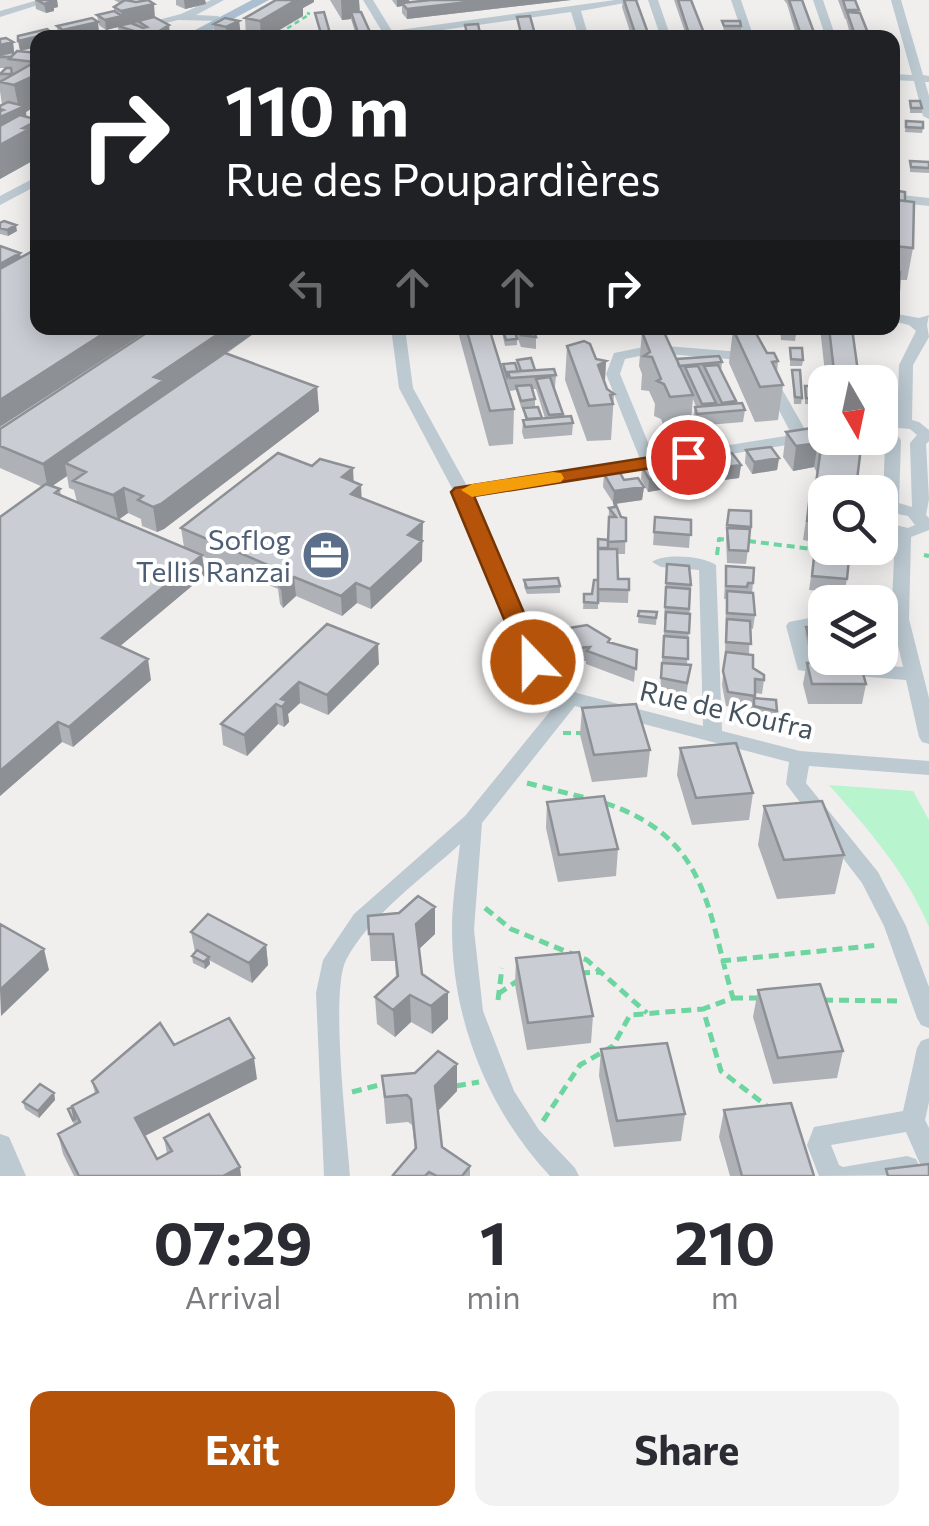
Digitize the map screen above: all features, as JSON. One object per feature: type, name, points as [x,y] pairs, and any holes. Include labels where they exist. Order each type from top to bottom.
[{"type":"main road","points":[[198,30],[237,4]]},
{"type":"street","points":[[0,14],[49,0]]},
{"type":"street","points":[[368,0],[387,30]]},
{"type":"street","points":[[440,30],[636,0]]},
{"type":"street","points":[[653,0],[663,30]]},
{"type":"street","points":[[736,0],[746,30]]},
{"type":"street","points":[[818,0],[828,30]]},
{"type":"street","points":[[896,0],[924,79],[929,116]]},
{"type":"street","points":[[127,30],[237,4]]},
{"type":"street","points":[[185,16],[237,4]]},
{"type":"street","points":[[575,9],[582,30]]},
{"type":"street","points":[[490,21],[495,30]]},
{"type":"street","points":[[0,61],[30,54]]},
{"type":"street","points":[[0,201],[30,184]]},
{"type":"street","points":[[900,199],[929,202]]},
{"type":"street","points":[[900,320],[924,327],[906,365],[904,423]]},
{"type":"street","name":"Rue de Koufra","points":[[399,335],[406,388],[462,492],[543,680],[571,698],[800,758],[929,768]]},
{"type":"street","points":[[649,463],[612,374],[619,356],[635,350],[755,358],[766,370],[802,438]]},
{"type":"street","points":[[898,424],[922,430],[924,438],[924,519],[919,530],[898,530]]},
{"type":"street","points":[[898,435],[924,438]]},
{"type":"street","points":[[462,492],[808,437]]},
{"type":"street","points":[[898,511],[924,519]]},
{"type":"street","points":[[903,533],[900,607],[929,737]]},
{"type":"street","points":[[661,562],[707,565],[713,737]]},
{"type":"street","points":[[808,626],[795,626],[808,666]]},
{"type":"street","points":[[898,672],[912,674]]},
{"type":"street","points":[[337,1176],[328,992],[334,960],[362,920],[472,822],[571,698]]},
{"type":"street","points":[[800,758],[796,784],[870,878],[901,942],[929,1018]]},
{"type":"street","points":[[472,822],[463,930],[472,1012],[504,1096],[530,1138],[566,1176]]},
{"type":"street","points":[[929,1048],[914,1120],[929,1156]]},
{"type":"street","points":[[837,1176],[830,1173],[819,1145],[823,1135],[914,1120]]},
{"type":"street","points":[[0,1145],[13,1176]]},
{"type":"street","points":[[848,1176],[929,1164]]},
{"type":"path","points":[[285,30],[310,14],[294,10]]},
{"type":"path","points":[[707,565],[718,554],[719,540],[808,550]]},
{"type":"path","points":[[560,732],[572,736],[586,732]]},
{"type":"path","points":[[523,782],[626,808],[663,830],[684,849],[697,870],[733,998]]},
{"type":"path","points":[[477,897],[511,929],[587,960],[647,1013]]},
{"type":"path","points":[[721,961],[901,942]]},
{"type":"path","points":[[550,958],[564,950]]},
{"type":"path","points":[[502,968],[498,997],[512,982],[528,978]]},
{"type":"path","points":[[571,973],[600,972]]},
{"type":"path","points":[[530,1138],[580,1065],[613,1046],[630,1015],[704,1009],[733,998],[770,998]]},
{"type":"path","points":[[806,999],[898,1001]]},
{"type":"path","points":[[704,1009],[721,1070],[772,1109]]},
{"type":"path","points":[[333,1096],[393,1080]]},
{"type":"path","points":[[452,1083],[460,1088]]},
{"type":"green space","points":[[829,785],[913,791],[929,820],[929,927],[898,870]]},
{"type":"building","points":[[125,0],[148,0],[154,4],[121,11],[114,7]]},
{"type":"building","points":[[276,0],[296,0],[260,21],[245,18]]},
{"type":"building","points":[[486,0],[407,9],[402,3]]},
{"type":"building","points":[[624,0],[636,0],[647,30],[634,30]]},
{"type":"building","points":[[678,0],[691,0],[703,30],[688,30]]},
{"type":"building","points":[[789,0],[802,0],[813,30],[799,30]]},
{"type":"building","points":[[843,0],[855,0],[859,10],[846,10]]},
{"type":"building","points":[[114,11],[122,16],[105,20],[97,15]]},
{"type":"building","points":[[324,12],[329,30],[320,30],[315,13]]},
{"type":"building","points":[[351,12],[361,12],[369,30],[357,30]]},
{"type":"building","points":[[847,12],[860,13],[867,30],[853,30]]},
{"type":"building","points":[[530,16],[534,30],[520,30],[517,17]]},
{"type":"building","points":[[154,17],[169,25],[161,30],[118,26],[131,23],[147,27],[138,21]]},
{"type":"building","points":[[92,18],[98,22],[63,30],[57,26]]},
{"type":"building","points":[[225,18],[239,21],[226,27],[214,24]]},
{"type":"building","points":[[722,21],[740,21],[741,26],[724,26]]},
{"type":"building","points":[[478,24],[479,30],[466,30],[465,25]]},
{"type":"building","points":[[17,51],[30,52],[30,61],[9,59]]},
{"type":"building","points":[[30,65],[30,78],[14,85],[0,82]]},
{"type":"building","points":[[910,101],[920,101],[922,108],[911,108]]},
{"type":"building","points":[[8,102],[25,106],[0,117],[0,106]]},
{"type":"building","points":[[20,115],[30,118],[30,124],[23,128],[29,129],[0,145],[0,126]]},
{"type":"building","points":[[906,121],[923,122],[923,128],[906,127]]},
{"type":"building","points":[[910,161],[929,162],[929,168],[911,167]]},
{"type":"building","points":[[900,200],[914,202],[913,248],[900,247]]},
{"type":"building","points":[[4,221],[16,225],[7,230],[0,228]]},
{"type":"building","points":[[0,246],[20,253],[0,264]]},
{"type":"building","points":[[30,252],[30,335],[101,335],[0,400],[0,269]]},
{"type":"building","points":[[143,335],[217,335],[154,377],[164,380],[43,464],[0,446],[0,429]]},
{"type":"building","points":[[468,335],[491,335],[514,409],[490,411]]},
{"type":"building","points":[[643,335],[665,335],[693,395],[670,397],[664,384],[657,381],[661,379],[652,357],[644,356],[650,352]]},
{"type":"building","points":[[736,335],[757,335],[767,353],[774,353],[778,361],[772,362],[783,385],[760,387]]},
{"type":"building","points":[[830,335],[853,335],[857,365],[833,365]]},
{"type":"building","points":[[584,341],[590,344],[596,359],[606,361],[598,365],[607,389],[614,394],[610,395],[613,404],[589,406],[567,346]]},
{"type":"building","points":[[790,348],[802,348],[803,360],[791,359]]},
{"type":"building","points":[[225,353],[317,387],[161,504],[153,507],[138,500],[143,496],[124,488],[113,495],[73,481],[86,472],[65,463]]},
{"type":"building","points":[[719,356],[722,362],[679,366],[677,359]]},
{"type":"building","points":[[531,358],[535,370],[521,371],[517,360]]},
{"type":"building","points":[[515,363],[518,372],[508,372],[507,376],[503,364]]},
{"type":"building","points":[[718,365],[736,401],[722,403],[704,366]]},
{"type":"building","points":[[698,366],[716,403],[702,404],[685,367]]},
{"type":"building","points":[[554,369],[556,375],[510,378],[508,372]]},
{"type":"building","points":[[792,370],[800,370],[802,398],[795,397]]},
{"type":"building","points":[[550,377],[563,414],[549,415],[536,379]]},
{"type":"building","points":[[531,385],[535,399],[521,401],[516,386]]},
{"type":"building","points":[[742,403],[745,410],[697,414],[695,407]]},
{"type":"building","points":[[538,407],[542,418],[527,419],[523,408]]},
{"type":"building","points":[[571,416],[573,423],[525,427],[523,420]]},
{"type":"building","points":[[808,429],[808,444],[796,446],[786,432]]},
{"type":"building","points":[[771,447],[779,458],[754,462],[746,450]]},
{"type":"building","points":[[278,453],[312,466],[320,459],[353,468],[342,477],[361,485],[351,494],[423,522],[408,535],[422,541],[370,589],[356,583],[341,596],[294,577],[281,588],[278,584],[289,574],[181,528]]},
{"type":"building","points":[[732,453],[741,465],[718,468],[709,456]]},
{"type":"building","points":[[820,455],[860,455],[858,475],[817,475]]},
{"type":"building","points":[[699,457],[707,469],[686,478],[674,461]]},
{"type":"building","points":[[665,463],[673,475],[649,479],[642,467]]},
{"type":"building","points":[[619,471],[624,480],[638,478],[644,487],[614,491],[604,474]]},
{"type":"building","points":[[46,484],[60,489],[55,493],[202,555],[102,638],[148,659],[69,727],[58,722],[0,771],[0,517]]},
{"type":"building","points":[[614,500],[621,517],[626,518],[626,541],[608,542],[609,517],[616,517],[609,508],[615,507]]},
{"type":"building","points":[[729,510],[751,511],[751,527],[727,525]]},
{"type":"building","points":[[655,517],[691,520],[691,535],[654,532]]},
{"type":"building","points":[[727,528],[750,529],[748,551],[729,550]]},
{"type":"building","points":[[598,539],[608,540],[608,548],[598,548]]},
{"type":"building","points":[[598,549],[617,549],[618,579],[629,579],[629,590],[598,589]]},
{"type":"building","points":[[667,564],[689,566],[691,585],[666,583]]},
{"type":"building","points":[[813,565],[848,565],[847,579],[812,576]]},
{"type":"building","points":[[726,566],[754,568],[753,583],[747,587],[726,586]]},
{"type":"building","points":[[558,578],[560,586],[527,588],[524,580]]},
{"type":"building","points":[[594,580],[598,580],[598,603],[584,602],[584,594],[592,594]]},
{"type":"building","points":[[666,587],[690,589],[689,609],[665,607]]},
{"type":"building","points":[[727,591],[753,593],[755,615],[727,613]]},
{"type":"building","points":[[639,611],[657,612],[656,618],[638,616]]},
{"type":"building","points":[[666,612],[690,614],[689,633],[665,631]]},
{"type":"building","points":[[727,619],[750,621],[751,644],[726,642]]},
{"type":"building","points":[[327,624],[378,644],[327,695],[299,682],[281,699],[287,701],[282,707],[276,704],[244,735],[221,724]]},
{"type":"building","points":[[587,625],[610,639],[608,642],[637,650],[636,669],[587,651],[590,647],[578,648],[557,630]]},
{"type":"building","points":[[664,636],[688,638],[688,659],[663,657]]},
{"type":"building","points":[[726,652],[753,655],[753,668],[764,675],[764,680],[755,679],[755,696],[728,692],[723,671]]},
{"type":"building","points":[[662,663],[691,665],[687,683],[661,678]]},
{"type":"building","points":[[810,675],[863,675],[866,684],[812,684]]},
{"type":"building","points":[[754,698],[776,700],[777,711],[754,706]]},
{"type":"building","points":[[636,704],[650,750],[594,755],[582,708]]},
{"type":"building","points":[[736,743],[753,793],[696,798],[680,748]]},
{"type":"building","points":[[604,796],[618,849],[559,855],[547,802]]},
{"type":"building","points":[[822,801],[844,855],[784,860],[764,806]]},
{"type":"building","points":[[418,896],[435,907],[416,924],[422,974],[448,992],[431,1006],[410,995],[393,1010],[375,997],[398,976],[393,934],[369,934],[368,916],[399,913]]},
{"type":"building","points":[[208,914],[266,945],[249,963],[191,932]]},
{"type":"building","points":[[0,924],[44,949],[0,990]]},
{"type":"building","points":[[197,950],[209,957],[204,962],[192,956]]},
{"type":"building","points":[[579,952],[593,1016],[528,1023],[516,958]]},
{"type":"building","points":[[820,984],[843,1051],[778,1058],[758,990]]},
{"type":"building","points":[[229,1018],[254,1058],[135,1118],[157,1159],[172,1151],[164,1138],[209,1114],[240,1167],[223,1176],[79,1176],[58,1134],[80,1122],[72,1106],[98,1092],[92,1081],[160,1023],[174,1045]]},
{"type":"building","points":[[667,1043],[685,1114],[617,1121],[601,1049]]},
{"type":"building","points":[[438,1051],[457,1064],[435,1086],[442,1147],[470,1166],[462,1176],[437,1176],[429,1172],[425,1176],[395,1176],[416,1148],[411,1099],[407,1095],[385,1097],[382,1076],[415,1073]]},
{"type":"building","points":[[40,1084],[54,1093],[38,1111],[23,1102]]},
{"type":"building","points":[[791,1103],[814,1176],[742,1176],[724,1110]]},
{"type":"building","points":[[929,1164],[929,1176],[888,1176],[886,1169]]},
{"type":"slow traffic","points":[[472,490],[553,478]]},
{"type":"place","name":"Soflog Tellis Ranzai","points":[[326,555]]},
{"type":"route","points":[[533,662],[492,556],[462,492],[688,457]]}]
